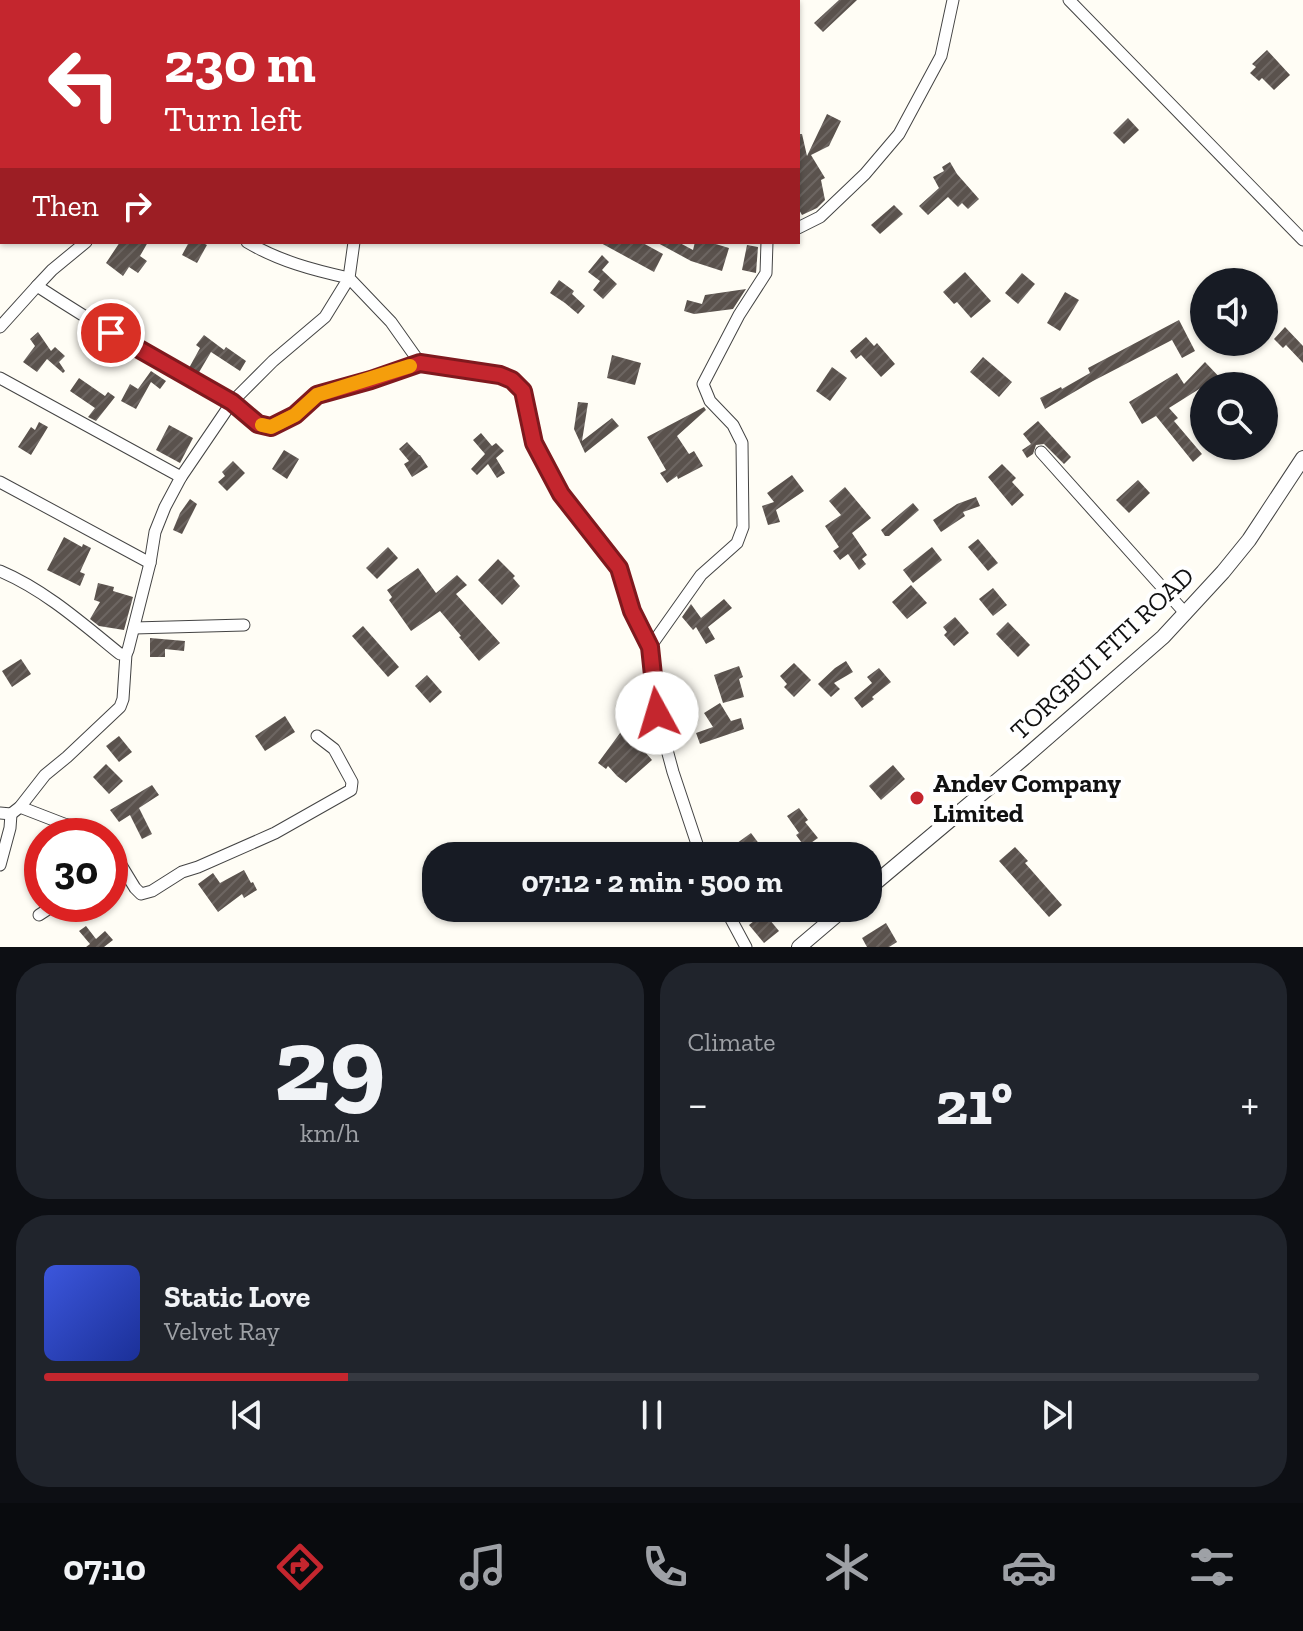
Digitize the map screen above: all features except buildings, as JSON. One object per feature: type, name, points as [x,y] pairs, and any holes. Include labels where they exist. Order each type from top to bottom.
[{"type":"street","points":[[800,227],[820,217],[865,174],[899,134],[941,56],[953,0]]},
{"type":"street","points":[[1069,0],[1303,240]]},
{"type":"street","points":[[0,327],[52,270],[84,244]]},
{"type":"street","points":[[250,244],[268,255],[349,278],[391,322],[420,363]]},
{"type":"street","points":[[0,865],[10,811],[120,707],[126,654],[155,532],[181,477],[232,402],[273,361],[325,317],[349,278],[354,244]]},
{"type":"street","points":[[650,647],[701,575],[737,543],[743,527],[742,443],[733,425],[710,401],[703,384],[739,315],[766,273],[767,244]]},
{"type":"street","points":[[37,286],[133,347],[232,402],[258,424],[271,427],[295,415],[317,395],[420,363],[500,375],[512,380],[523,391],[534,443],[561,494],[619,568],[632,611],[650,647],[657,713],[696,842]]},
{"type":"street","points":[[0,378],[181,477]]},
{"type":"street","points":[[1041,452],[1186,614]]},
{"type":"street","name":"TORGBUI FITI ROAD","points":[[882,877],[1163,637],[1249,540],[1303,458]]},
{"type":"street","points":[[0,482],[150,563]]},
{"type":"street","points":[[0,571],[19,579],[120,654],[126,654]]},
{"type":"street","points":[[134,628],[244,625]]},
{"type":"street","points":[[128,880],[141,894],[152,891],[182,872],[275,833],[351,790],[352,782],[334,749],[317,736]]},
{"type":"street","points":[[10,811],[39,818]]},
{"type":"street","points":[[733,922],[746,947]]},
{"type":"street","points":[[799,947],[828,922]]},
{"type":"slow traffic","points":[[262,425],[271,427],[295,415],[317,395],[410,366]]},
{"type":"place","name":"Andev Company Limited","points":[[917,798]]},
{"type":"route","points":[[111,333],[232,402],[258,424],[271,427],[295,415],[317,395],[420,363],[500,375],[512,380],[523,391],[534,443],[561,494],[619,568],[632,611],[650,647],[657,713]]}]
